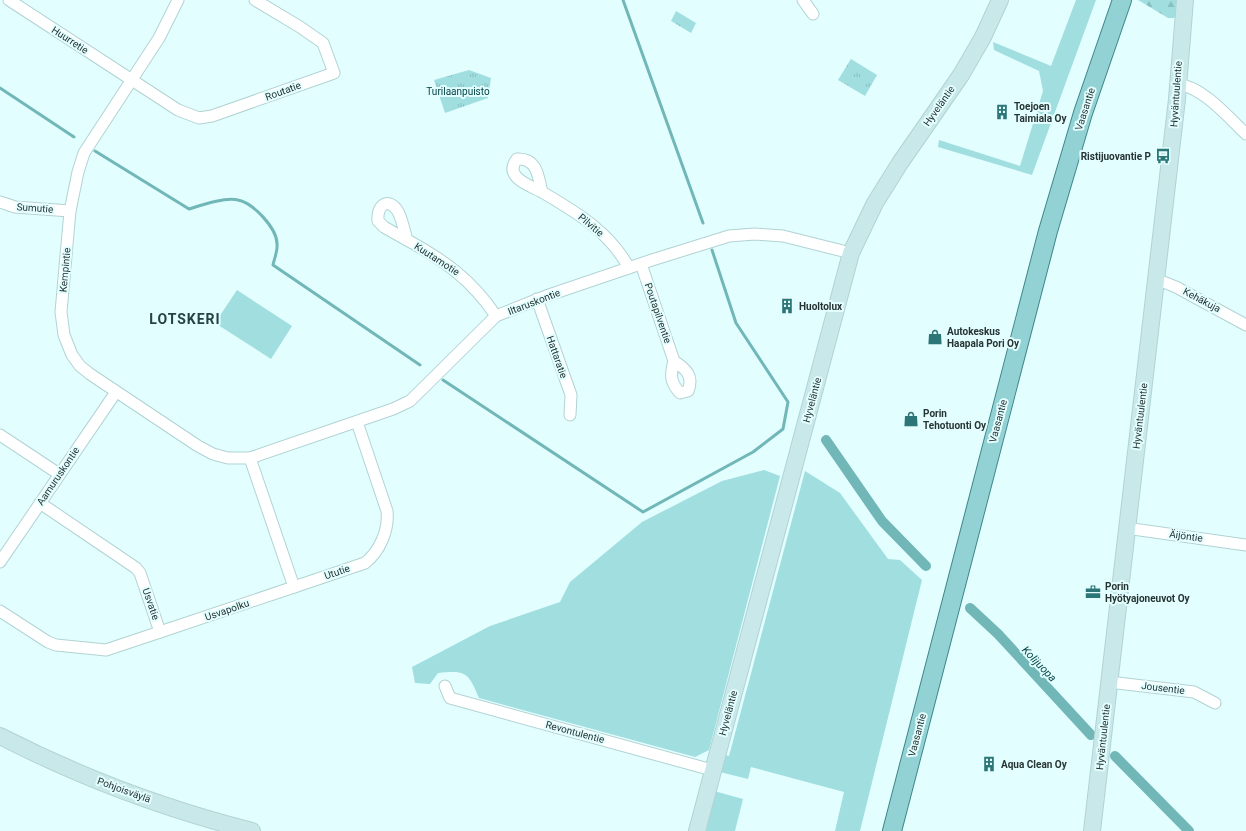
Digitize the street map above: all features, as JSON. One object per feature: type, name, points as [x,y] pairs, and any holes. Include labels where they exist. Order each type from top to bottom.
[{"type":"main road","name":"Vaasantie","points":[[892,831],[1048,231],[1083,113],[1119,7]]},
{"type":"street","name":"Huurretie","points":[[9,0],[132,81]]},
{"type":"street","name":"Kempintie","points":[[178,0],[159,38],[84,153],[78,172],[70,211],[61,312],[64,335],[69,349],[80,366],[116,392],[198,446],[213,454],[228,458],[250,458]]},
{"type":"street","name":"Routatie","points":[[132,81],[178,110],[199,118],[212,116],[334,73],[323,43],[300,26],[255,0]]},
{"type":"street","points":[[803,0],[813,14]]},
{"type":"street","name":"Hyveläntie","points":[[697,831],[712,770],[851,253],[875,202],[961,75],[983,37],[1000,0]]},
{"type":"street","name":"Hyväntuulentie","points":[[1092,831],[1178,84],[1185,0]]},
{"type":"street","points":[[1178,84],[1187,85],[1207,99],[1246,134]]},
{"type":"street","name":"Pilvitie","points":[[542,192],[581,215],[600,230],[623,257],[629,268]]},
{"type":"street","name":"Sumutie","points":[[0,202],[15,207],[70,211]]},
{"type":"street","name":"Iltaruskontie","points":[[250,458],[393,409],[410,401],[496,316],[537,299],[729,236],[755,234],[783,236],[851,253]]},
{"type":"street","name":"Kuutamotie","points":[[407,240],[427,251],[459,273],[468,281],[496,316]]},
{"type":"street","name":"Poutapilventie","points":[[641,264],[674,361]]},
{"type":"street","name":"Kehäkuja","points":[[1156,279],[1176,287],[1246,324]]},
{"type":"street","name":"Hattaratie","points":[[537,299],[571,395],[570,415]]},
{"type":"street","name":"Aamuruskontie","points":[[0,562],[116,392]]},
{"type":"street","name":"Ututie","points":[[294,587],[365,563],[371,558],[385,532],[388,522],[387,511],[356,422]]},
{"type":"street","points":[[0,435],[59,474]]},
{"type":"street","points":[[250,458],[294,587]]},
{"type":"street","name":"Usvatie","points":[[0,611],[48,642],[56,645],[106,650],[160,632],[140,574],[136,568],[40,503]]},
{"type":"street","name":"Äijöntie","points":[[1126,528],[1246,545]]},
{"type":"street","name":"Usvapolku","points":[[160,632],[294,587]]},
{"type":"street","name":"Jousentie","points":[[1109,682],[1194,692],[1215,703]]},
{"type":"street","name":"Revontulentie","points":[[445,686],[450,698],[712,770]]},
{"type":"street","name":"Pohjoisväylä","points":[[0,736],[40,757],[93,779],[173,808],[252,831]]},
{"type":"green space","points":[[1076,0],[1096,0],[1032,175],[938,147],[939,140],[1020,166],[1043,91],[1039,71],[994,50],[993,42],[1051,66]]},
{"type":"green space","points":[[1138,0],[1179,0],[1177,15],[1174,18],[1168,18]]},
{"type":"green space","points":[[676,11],[696,23],[691,33],[671,21]]},
{"type":"green space","points":[[851,59],[877,75],[865,96],[838,80]]},
{"type":"green space","name":"Turilaanpuisto","points":[[469,70],[491,78],[488,98],[445,113],[434,80]]},
{"type":"green space","points":[[237,290],[292,326],[271,359],[215,323]]},
{"type":"green space","points":[[764,470],[780,476],[709,750],[695,757],[479,698],[469,678],[460,673],[438,673],[430,684],[415,683],[412,667],[490,626],[560,602],[570,582],[642,522],[722,481]]},
{"type":"green space","points":[[805,471],[840,493],[888,559],[900,560],[922,580],[860,831],[835,831],[844,792],[751,767],[748,779],[720,772],[724,755],[729,756]]},
{"type":"green space","points":[[714,791],[743,799],[735,831],[704,831]]},
{"type":"waterway","points":[[623,0],[703,223]]},
{"type":"waterway","points":[[0,88],[74,137]]},
{"type":"waterway","points":[[95,151],[189,209],[214,202],[233,199],[244,202],[257,211],[269,224],[273,231],[277,244],[273,265],[420,365]]},
{"type":"waterway","points":[[443,380],[643,512],[753,452],[783,429],[788,402],[736,323],[712,250]]},
{"type":"waterway","name":"Kolijuopa","points":[[826,440],[882,521],[926,566]]},
{"type":"waterway","name":"Kolijuopa","points":[[970,608],[998,634],[1091,735]]},
{"type":"waterway","points":[[1115,756],[1189,831]]},
{"type":"place","name":"Toejoen Taimiala Oy","points":[[1002,112]]},
{"type":"place","name":"Ristijuovantie P","points":[[1163,156]]},
{"type":"place","name":"Huoltolux","points":[[787,306]]},
{"type":"place","name":"Autokeskus Haapala Pori Oy","points":[[935,337]]},
{"type":"place","name":"Porin Tehotuonti Oy","points":[[911,419]]},
{"type":"place","name":"Porin Hyötyajoneuvot Oy","points":[[1093,592]]},
{"type":"place","name":"Aqua Clean Oy","points":[[989,764]]},
{"type":"district","name":"LOTSKERI","points":[[185,319]]}]
